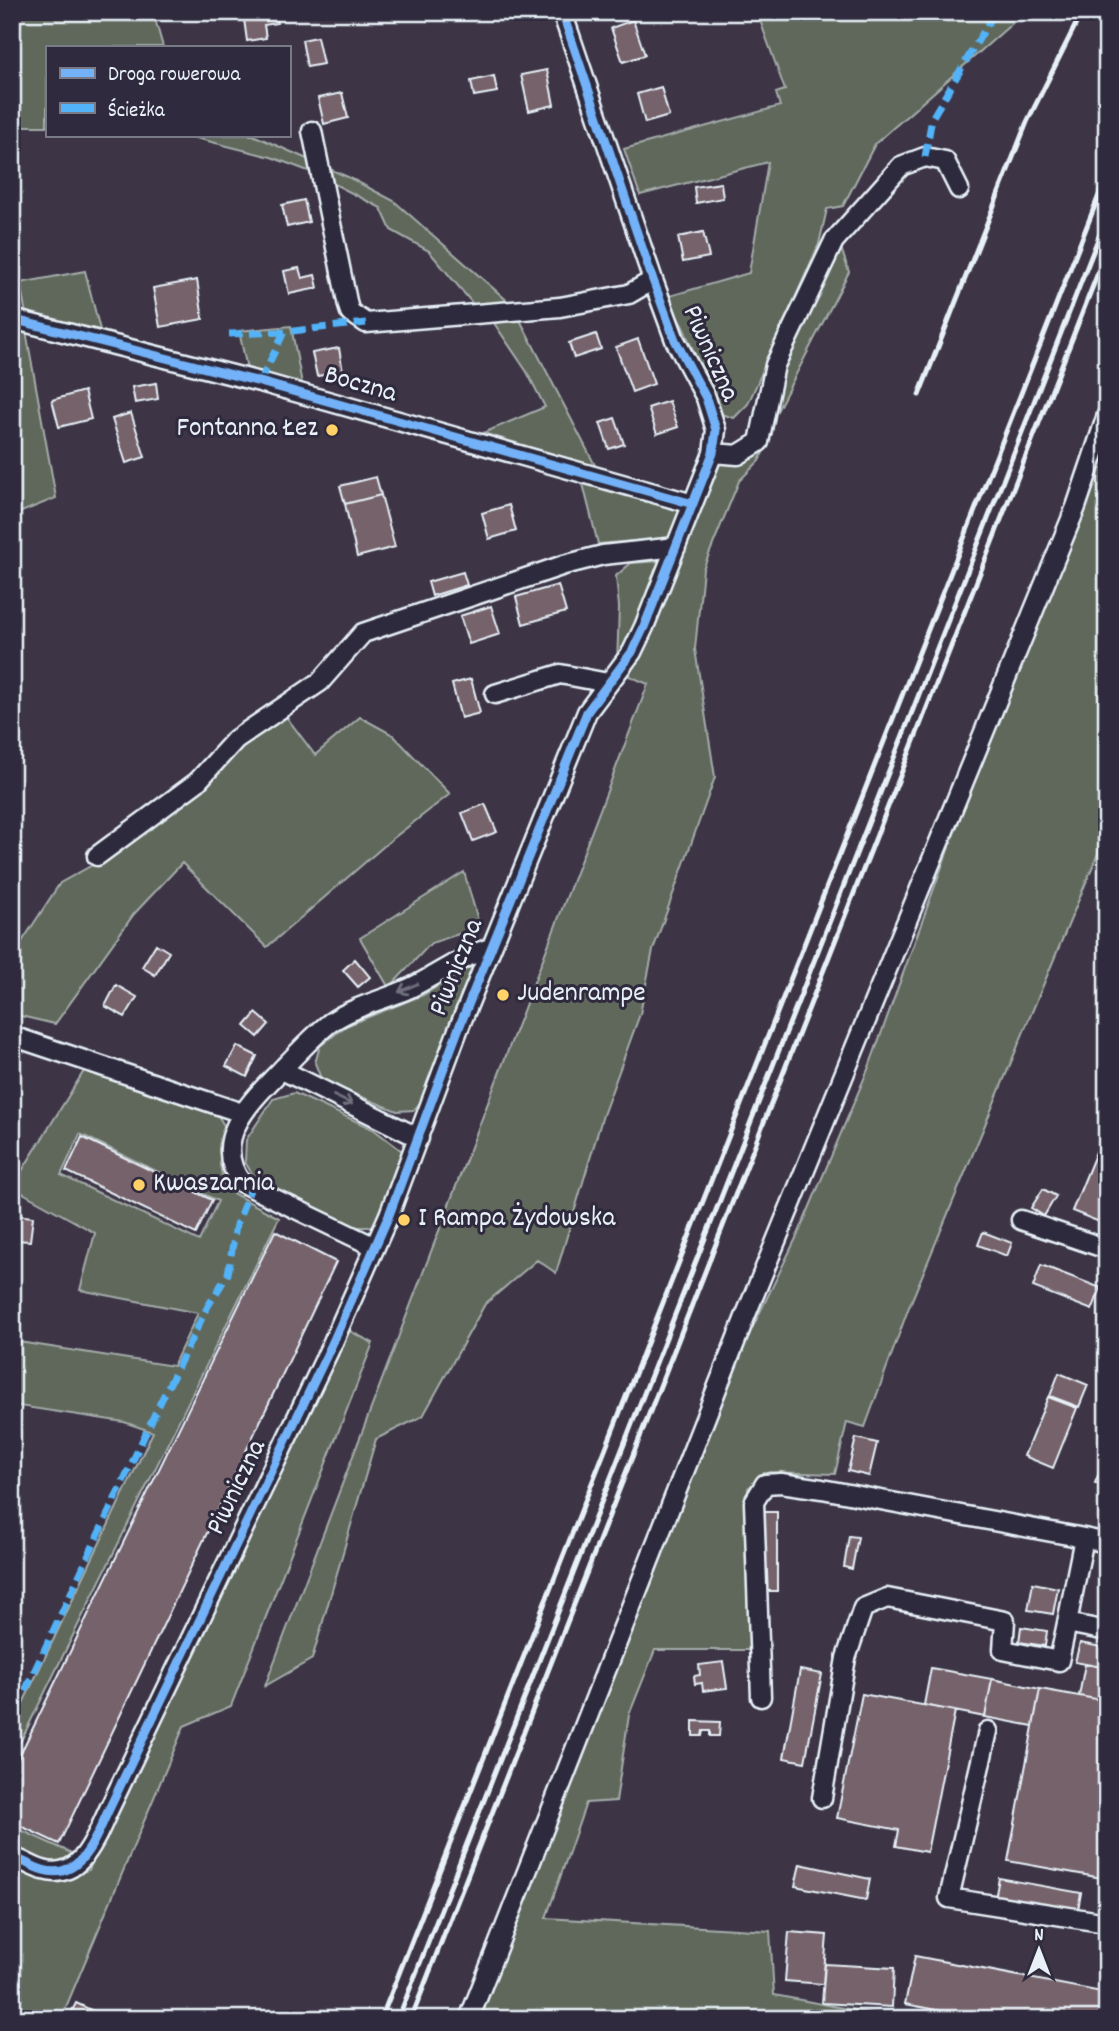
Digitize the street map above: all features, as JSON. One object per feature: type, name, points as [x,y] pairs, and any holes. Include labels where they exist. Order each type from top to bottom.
[{"type":"street","name":"Piwniczna","points":[[12,1857],[42,1870],[62,1871],[81,1862],[89,1849],[305,1401],[375,1247],[491,948],[587,712],[638,640],[713,453],[716,430],[706,398],[675,340],[562,12]]},
{"type":"street","points":[[312,131],[348,306],[350,312],[366,323],[560,307],[629,294],[653,280]]},
{"type":"street","points":[[713,453],[738,455],[759,442],[777,360],[831,246],[850,220],[901,166],[914,159],[941,159],[948,165],[959,189]]},
{"type":"street","name":"Boczna","points":[[12,319],[260,382],[693,504]]},
{"type":"street","points":[[469,2019],[752,1300],[1076,507],[1107,415]]},
{"type":"street","points":[[97,856],[197,782],[236,739],[320,682],[363,633],[564,565],[603,555],[676,547]]},
{"type":"street","points":[[495,694],[561,674],[608,683]]},
{"type":"street","points":[[375,1247],[242,1183],[234,1170],[230,1151],[233,1132],[242,1114],[319,1031],[348,1012],[408,989],[463,958],[491,948]]},
{"type":"street","points":[[12,1036],[242,1114]]},
{"type":"street","points":[[282,1070],[419,1138]]},
{"type":"street","points":[[1021,1220],[1107,1249]]},
{"type":"street","points":[[761,1697],[754,1502],[765,1484],[781,1483],[822,1489],[1107,1543]]},
{"type":"street","points":[[822,1798],[846,1658],[863,1608],[887,1598],[1005,1621],[1003,1650],[1059,1661],[1084,1538]]},
{"type":"street","points":[[1067,1623],[1107,1631]]},
{"type":"street","points":[[988,1731],[949,1898],[1107,1923]]},
{"type":"green space","points":[[12,12],[153,12],[163,46],[46,46],[46,126],[12,126]]},
{"type":"green space","points":[[757,12],[1025,12],[875,144],[843,206],[827,209],[819,244],[748,404],[734,418],[721,414],[683,327],[666,297],[749,273],[768,162],[640,195],[624,149],[780,106],[776,93],[785,90]]},
{"type":"green space","points":[[188,136],[255,136],[350,178],[394,201],[511,304],[478,310],[429,251],[391,230],[381,208],[311,172],[271,157]]},
{"type":"green space","points":[[841,248],[849,272],[776,413],[772,434],[759,461],[739,481],[703,569],[695,649],[715,777],[653,950],[640,1014],[603,1115],[556,1273],[537,1260],[485,1304],[423,1416],[376,1439],[312,1659],[265,1686],[648,684],[627,675],[661,611],[714,468],[724,462],[757,453],[772,394],[827,263]]},
{"type":"green space","points":[[85,271],[100,330],[26,314],[20,283]]},
{"type":"green space","points":[[520,320],[596,467],[483,433],[545,407],[527,372],[494,323]]},
{"type":"green space","points":[[291,326],[302,384],[247,369],[239,331]]},
{"type":"green space","points":[[12,329],[26,331],[56,498],[14,515]]},
{"type":"green space","points":[[1107,403],[1107,832],[909,1307],[865,1427],[847,1422],[835,1474],[769,1472],[748,1488],[747,1568],[752,1650],[655,1650],[629,1715],[616,1801],[586,1803],[546,1918],[770,1931],[774,1995],[901,2019],[479,2019],[699,1458],[711,1413],[800,1230],[869,1067],[1065,529]]},
{"type":"green space","points":[[582,480],[680,509],[670,538],[598,544]]},
{"type":"green space","points":[[662,561],[635,636],[617,664],[619,607],[616,576],[631,563]]},
{"type":"green space","points":[[285,715],[315,755],[360,717],[393,735],[450,794],[391,840],[267,947],[182,863],[134,914],[55,1024],[12,1014],[12,957],[60,883],[114,853],[245,739]]},
{"type":"green space","points":[[464,872],[480,927],[431,943],[389,988],[360,938]]},
{"type":"green space","points":[[472,966],[472,977],[430,1091],[414,1110],[397,1111],[322,1081],[315,1063],[320,1046],[346,1026],[423,995]]},
{"type":"green space","points":[[84,1071],[217,1114],[225,1127],[220,1165],[225,1189],[279,1218],[12,1759],[12,1726],[153,1432],[124,1422],[12,1405],[12,1341],[173,1366],[198,1313],[80,1290],[95,1233],[12,1187]],"holes":[[[80,1134],[218,1201],[199,1241],[61,1175]]]},
{"type":"green space","points":[[294,1093],[373,1129],[402,1151],[382,1218],[373,1227],[349,1227],[257,1182],[245,1162],[246,1140],[273,1099]]},
{"type":"green space","points":[[348,1330],[373,1343],[231,1706],[184,1726],[61,2019],[12,2019],[12,1868],[51,1881],[89,1870]]},
{"type":"green space","points":[[12,1826],[76,1855],[56,1863],[12,1853]]},
{"type":"building","points":[[243,12],[276,12],[277,23],[264,25],[266,38],[247,41]]},
{"type":"building","points":[[633,20],[645,55],[623,62],[611,28]]},
{"type":"building","points":[[317,37],[323,64],[307,67],[302,40]]},
{"type":"building","points":[[547,70],[554,105],[529,111],[521,75]]},
{"type":"building","points":[[494,76],[497,92],[474,96],[471,81]]},
{"type":"building","points":[[661,87],[669,116],[645,123],[637,94]]},
{"type":"building","points":[[342,93],[348,118],[324,124],[318,98]]},
{"type":"building","points":[[721,183],[723,198],[696,203],[694,187]]},
{"type":"building","points":[[304,200],[309,222],[287,227],[282,205]]},
{"type":"building","points":[[703,232],[709,257],[683,262],[678,237]]},
{"type":"building","points":[[299,268],[302,278],[315,275],[318,288],[289,294],[284,271]]},
{"type":"building","points":[[197,280],[203,319],[160,327],[153,288]]},
{"type":"building","points":[[596,334],[601,349],[574,358],[569,343]]},
{"type":"building","points":[[638,339],[654,384],[632,392],[616,347]]},
{"type":"building","points":[[339,348],[343,372],[317,376],[312,353]]},
{"type":"building","points":[[156,383],[158,399],[135,403],[132,387]]},
{"type":"building","points":[[84,391],[91,419],[59,427],[52,400]]},
{"type":"building","points":[[669,401],[678,427],[657,434],[648,408]]},
{"type":"building","points":[[131,413],[145,457],[126,463],[112,419]]},
{"type":"building","points":[[615,418],[624,444],[609,449],[600,423]]},
{"type":"building","points":[[376,477],[381,495],[345,504],[340,486]]},
{"type":"building","points":[[381,495],[395,547],[357,557],[345,504]]},
{"type":"building","points":[[509,505],[516,531],[489,539],[482,513]]},
{"type":"building","points":[[463,572],[467,585],[432,596],[428,582]]},
{"type":"building","points":[[558,585],[566,612],[523,624],[516,597]]},
{"type":"building","points":[[491,606],[500,634],[469,644],[460,616]]},
{"type":"building","points":[[471,679],[480,713],[461,718],[452,684]]},
{"type":"building","points":[[485,804],[497,832],[473,841],[462,813]]},
{"type":"building","points":[[156,944],[169,952],[155,975],[142,967]]},
{"type":"building","points":[[355,959],[370,977],[358,987],[343,970]]},
{"type":"building","points":[[116,985],[137,997],[125,1017],[105,1006]]},
{"type":"building","points":[[256,1013],[269,1024],[258,1037],[245,1026]]},
{"type":"building","points":[[237,1046],[257,1056],[247,1077],[226,1066]]},
{"type":"building","points":[[1107,1125],[1107,1225],[1072,1211]]},
{"type":"building","name":"Kwaszarnia","points":[[82,1137],[212,1200],[196,1234],[66,1171]]},
{"type":"building","points":[[1043,1189],[1056,1196],[1044,1216],[1031,1208]]},
{"type":"building","points":[[17,1215],[33,1217],[30,1241],[14,1240]]},
{"type":"building","points":[[275,1231],[336,1262],[59,1844],[12,1822],[12,1771]]},
{"type":"building","points":[[983,1232],[1012,1243],[1007,1256],[978,1245]]},
{"type":"building","points":[[1041,1265],[1101,1288],[1092,1310],[1033,1287]]},
{"type":"building","points":[[1059,1373],[1088,1385],[1079,1407],[1050,1396]]},
{"type":"building","points":[[1048,1397],[1077,1408],[1053,1468],[1024,1456]]},
{"type":"building","points":[[856,1438],[877,1443],[869,1476],[848,1471]]},
{"type":"building","points":[[1107,1454],[1107,1488],[1095,1483]]},
{"type":"building","points":[[762,1512],[777,1512],[777,1591],[761,1591]]},
{"type":"building","points":[[849,1536],[858,1537],[852,1569],[844,1567]]},
{"type":"building","points":[[1033,1583],[1058,1588],[1053,1614],[1028,1610]]},
{"type":"building","points":[[1021,1627],[1047,1631],[1045,1646],[1019,1642]]},
{"type":"building","points":[[1080,1643],[1107,1648],[1107,1668],[1075,1662]]},
{"type":"building","points":[[723,1662],[727,1688],[703,1691],[702,1683],[695,1684],[694,1676],[700,1675],[699,1665]]},
{"type":"building","points":[[1085,1664],[1107,1668],[1107,1701],[1079,1696]]},
{"type":"building","points":[[931,1668],[992,1679],[985,1717],[924,1705]]},
{"type":"building","points":[[800,1670],[822,1674],[805,1762],[784,1758]]},
{"type":"building","points":[[992,1679],[1040,1689],[1033,1726],[985,1717]]},
{"type":"building","points":[[1040,1689],[1107,1701],[1107,1852],[1102,1878],[1008,1861]]},
{"type":"building","points":[[862,1694],[955,1711],[927,1852],[896,1846],[899,1830],[837,1818]]},
{"type":"building","points":[[693,1721],[720,1722],[719,1736],[710,1736],[710,1731],[703,1731],[702,1736],[693,1736]]},
{"type":"building","points":[[800,1864],[870,1879],[866,1900],[795,1886]]},
{"type":"building","points":[[999,1878],[1081,1893],[1077,1915],[995,1899]]},
{"type":"building","points":[[789,1932],[827,1935],[823,1984],[785,1981]]},
{"type":"building","points":[[915,1956],[1107,1993],[1107,2019],[983,2019],[905,2004]]},
{"type":"building","points":[[825,1964],[894,1968],[892,2007],[822,2003]]},
{"type":"building","points":[[76,2003],[93,2011],[89,2019],[68,2019]]},
{"type":"railway","points":[[919,395],[1027,122],[1082,12]]},
{"type":"railway","points":[[381,2019],[1107,175]]},
{"type":"railway","points":[[398,2019],[1107,216]]},
{"type":"railway","points":[[411,2019],[1107,250]]},
{"type":"marked path","points":[[925,157],[932,118],[995,12]]},
{"type":"marked path","points":[[229,334],[284,332],[366,323]]},
{"type":"marked path","points":[[260,382],[284,332]]},
{"type":"marked path","points":[[25,1691],[158,1407],[208,1306],[228,1274],[236,1225],[250,1190]]},
{"type":"cycle path","points":[[12,1857],[43,1870],[57,1872],[69,1869],[87,1852],[100,1829],[333,1342],[389,1215],[458,1030],[587,712],[632,652],[713,453],[716,430],[706,398],[675,340],[562,12]]},
{"type":"cycle path","points":[[12,319],[260,382],[693,504]]},
{"type":"place","name":"Fontanna Łez","points":[[332,430]]},
{"type":"place","name":"Judenrampe","points":[[503,995]]},
{"type":"place","name":"Kwaszarnia","points":[[139,1185]]},
{"type":"place","name":"I Rampa Żydowska","points":[[404,1220]]}]
